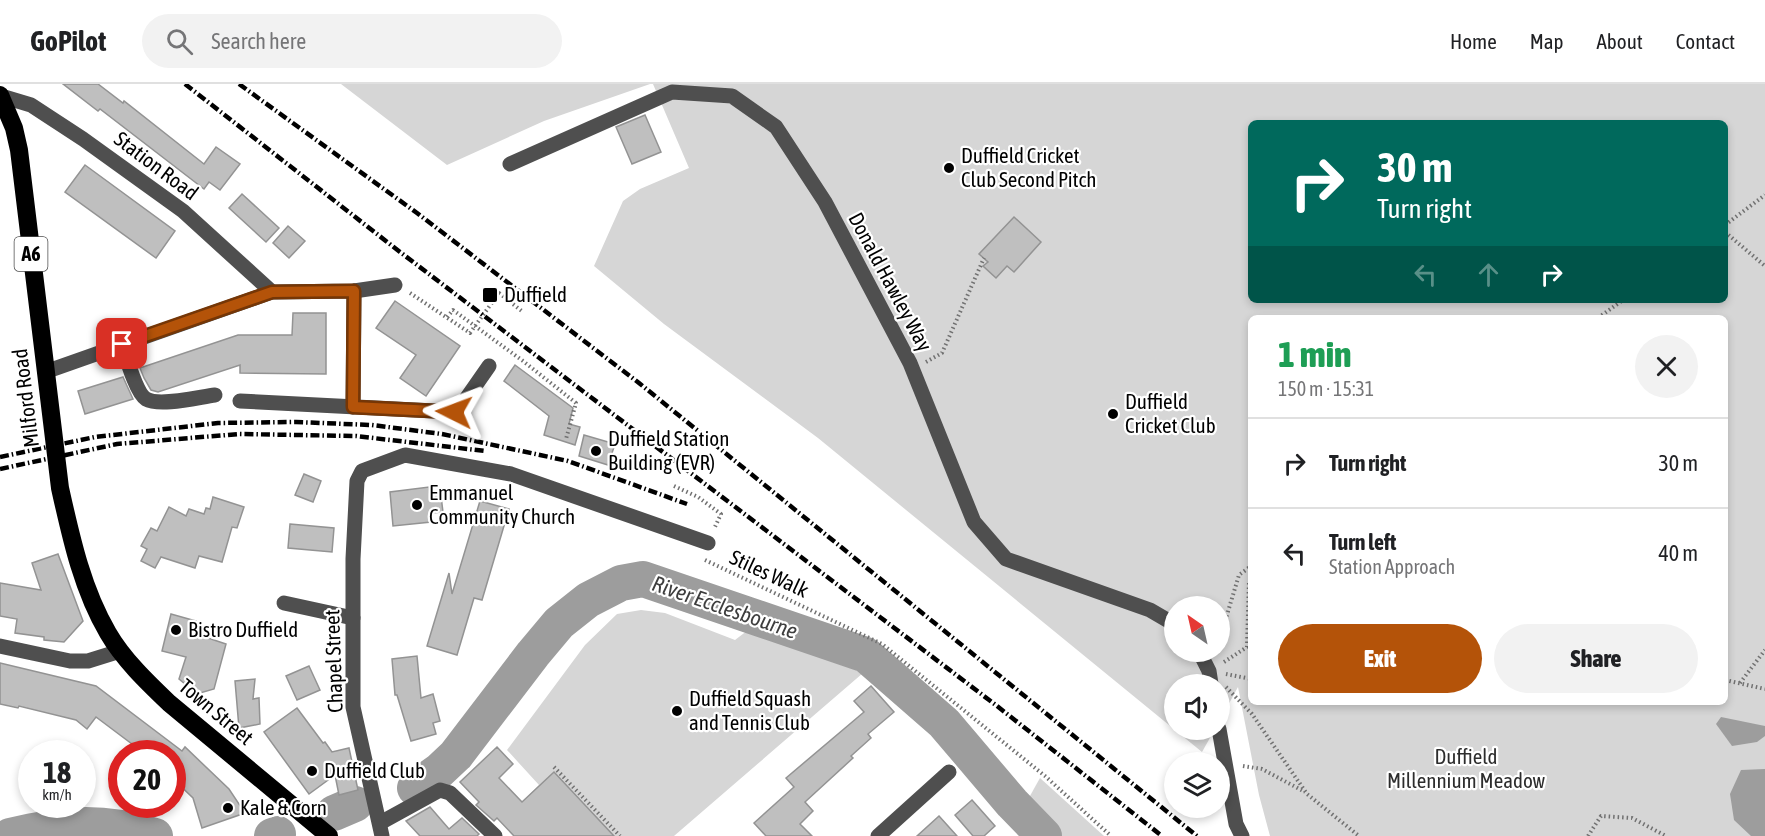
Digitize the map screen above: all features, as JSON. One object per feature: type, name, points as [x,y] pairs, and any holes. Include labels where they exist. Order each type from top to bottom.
[{"type":"highway","name":"Milford Road","points":[[0,96],[14,128],[19,150],[50,417],[60,488],[71,541],[85,584],[108,633],[120,651]]},
{"type":"highway","name":"Town Street","points":[[120,651],[169,703],[322,833]]},
{"type":"street","name":"Donald Hawley Way","points":[[510,164],[672,92],[732,96],[776,127],[825,202],[912,369],[974,522],[1006,559],[1150,610],[1164,618]]},
{"type":"street","name":"Station Road","points":[[0,96],[31,105],[83,139],[183,211],[272,292]]},
{"type":"street","points":[[45,372],[272,292],[354,291],[395,285]]},
{"type":"street","points":[[353,407],[354,291]]},
{"type":"street","points":[[122,344],[139,390],[147,400],[161,402],[215,395]]},
{"type":"street","points":[[240,401],[454,412],[459,409],[489,366]]},
{"type":"street","name":"Chapel Street","points":[[380,827],[353,707],[357,481],[362,471],[405,455],[511,474],[708,543]]},
{"type":"street","points":[[284,603],[353,618]]},
{"type":"street","points":[[0,646],[70,662],[88,661],[120,651]]},
{"type":"street","points":[[878,836],[949,772]]},
{"type":"street","points":[[1230,787],[1236,824],[1242,836]]},
{"type":"street","points":[[380,827],[440,790],[450,793],[489,833]]},
{"type":"path","points":[[1728,223],[1765,195]]},
{"type":"path","points":[[1728,235],[1765,266]]},
{"type":"path","points":[[912,369],[942,353],[984,258]]},
{"type":"path","points":[[395,285],[420,298],[470,333],[499,293],[523,312]]},
{"type":"path","points":[[1602,315],[1619,303]]},
{"type":"path","points":[[447,317],[453,310],[576,403],[566,439]]},
{"type":"path","points":[[674,486],[698,497],[721,514],[708,543]]},
{"type":"path","name":"Stiles Walk","points":[[704,560],[882,644],[1045,776],[1111,836]]},
{"type":"path","points":[[1230,605],[1239,575],[1248,568]]},
{"type":"path","points":[[1220,665],[1247,647],[1248,614]]},
{"type":"path","points":[[1740,683],[1765,650]]},
{"type":"path","points":[[1230,679],[1248,679]]},
{"type":"path","points":[[1728,681],[1765,689]]},
{"type":"path","points":[[1230,692],[1252,714],[1307,794]]},
{"type":"path","points":[[1230,764],[1262,769],[1307,794],[1359,836]]},
{"type":"path","points":[[554,767],[620,836]]},
{"type":"path","points":[[1588,836],[1600,816],[1632,818],[1666,836]]},
{"type":"green space","points":[[341,84],[650,84],[544,121],[447,165]]},
{"type":"green space","name":"Duffield Millennium Meadow","points":[[653,84],[1765,84],[1765,836],[1270,836],[1259,795],[1238,687],[1230,702],[1230,674],[1164,674],[1164,721],[818,438],[664,324],[594,266],[623,201],[640,189],[689,168]]},
{"type":"green space","name":"Duffield Squash and Tennis Club","points":[[641,610],[665,613],[735,640],[752,627],[863,673],[674,836],[557,836],[561,832],[527,797],[539,785],[507,750],[585,645],[617,614]]},
{"type":"green space","points":[[1187,740],[1209,740],[1202,752]]},
{"type":"green space","points":[[1040,778],[1104,836],[1058,836],[1026,803]]},
{"type":"shaded area","points":[[1721,717],[1765,726],[1765,736],[1757,742],[1732,746],[1716,724]]},
{"type":"shaded area","points":[[1765,769],[1765,836],[1751,836],[1734,820],[1730,794],[1741,770]]},
{"type":"building","points":[[63,84],[98,84],[123,103],[124,101],[204,164],[216,147],[240,164],[220,190],[209,182],[204,189],[100,109],[98,111]]},
{"type":"building","points":[[645,115],[661,152],[632,164],[616,127]]},
{"type":"building","points":[[85,165],[175,231],[156,258],[65,192]]},
{"type":"building","points":[[242,194],[279,228],[266,242],[229,208]]},
{"type":"building","points":[[1014,217],[1041,242],[1014,272],[1007,266],[996,278],[983,266],[988,262],[979,254]]},
{"type":"building","points":[[288,226],[305,241],[289,258],[273,243]]},
{"type":"building","points":[[395,301],[460,346],[426,396],[400,378],[416,355],[376,328]]},
{"type":"building","points":[[293,313],[326,313],[326,374],[240,373],[240,365],[158,392],[151,390],[140,368],[238,335],[292,335]]},
{"type":"building","points":[[515,365],[573,408],[569,424],[580,427],[575,445],[544,435],[549,416],[504,381]]},
{"type":"building","points":[[123,377],[133,399],[85,414],[78,391]]},
{"type":"building","name":"Duffield Station Building (EVR)","points":[[584,435],[615,444],[608,465],[579,456]]},
{"type":"building","points":[[304,474],[321,481],[313,502],[295,495]]},
{"type":"building","name":"Emmanuel Community Church","points":[[429,487],[430,497],[441,496],[443,512],[430,513],[431,522],[393,526],[390,492]]},
{"type":"building","points":[[213,497],[244,507],[237,528],[232,527],[222,562],[199,556],[195,568],[161,557],[155,568],[141,561],[147,549],[141,546],[151,528],[157,531],[169,507],[186,516],[189,509],[204,514],[206,508],[210,509]]},
{"type":"building","points":[[480,501],[509,509],[482,600],[474,598],[457,655],[427,646],[449,573],[452,594]]},
{"type":"building","points":[[290,524],[334,528],[332,552],[288,548]]},
{"type":"building","points":[[58,554],[83,621],[64,642],[15,633],[17,619],[0,616],[0,583],[41,590],[32,563]]},
{"type":"building","points":[[171,614],[196,621],[193,633],[226,644],[214,689],[200,693],[190,688],[179,679],[186,657],[162,651]]},
{"type":"building","points":[[417,656],[421,698],[433,694],[440,721],[433,723],[436,734],[411,741],[397,695],[395,695],[392,659]]},
{"type":"building","points":[[0,663],[96,686],[167,740],[127,740],[96,717],[87,729],[76,720],[19,706],[18,708],[0,704]]},
{"type":"building","points":[[309,666],[320,690],[297,700],[286,676]]},
{"type":"building","points":[[255,679],[253,699],[259,698],[260,724],[239,728],[235,681]]},
{"type":"building","points":[[871,686],[894,712],[868,734],[871,738],[851,756],[853,758],[805,802],[813,811],[800,824],[812,836],[766,836],[754,823],[794,787],[786,778],[864,712],[854,701]]},
{"type":"building","points":[[297,708],[332,752],[349,748],[358,790],[339,795],[335,775],[309,794],[264,732]]},
{"type":"building","points":[[497,747],[513,764],[499,778],[522,802],[554,772],[614,836],[514,836],[497,818],[494,821],[476,805],[479,802],[460,782]]},
{"type":"building","points":[[186,748],[229,789],[245,813],[202,828],[193,798],[186,791]]},
{"type":"building","points":[[972,800],[995,826],[984,836],[973,836],[955,815]]},
{"type":"building","points":[[430,807],[449,829],[462,818],[479,834],[477,836],[420,836],[406,821]]},
{"type":"building","points":[[939,816],[957,836],[917,836]]},
{"type":"waterway","name":"River Ecclesbourne","points":[[415,788],[439,771],[456,755],[559,623],[588,600],[621,583],[643,579],[866,655],[944,723],[1012,803],[1044,836]]},
{"type":"waterway","name":"River Ecclesbourne","points":[[334,813],[355,804]]},
{"type":"waterway","name":"River Ecclesbourne","points":[[10,836],[48,828],[82,825],[117,827],[155,836]]},
{"type":"waterway","name":"River Ecclesbourne","points":[[272,836],[278,834]]},
{"type":"railway","points":[[185,84],[400,252],[997,706],[1162,836]]},
{"type":"railway","points":[[239,84],[417,213],[639,383],[1197,836]]},
{"type":"railway","points":[[0,457],[95,437],[218,423],[296,422],[372,425],[442,434],[568,461],[687,504]]},
{"type":"railway","points":[[0,469],[117,444],[239,434],[356,436],[485,451]]},
{"type":"place","name":"Duffield Cricket Club Second Pitch","points":[[949,168]]},
{"type":"place","name":"Duffield","points":[[490,295]]},
{"type":"place","name":"Duffield Cricket Club","points":[[1113,414]]},
{"type":"place","name":"Duffield Station Building (EVR)","points":[[596,451]]},
{"type":"place","name":"Emmanuel Community Church","points":[[417,505]]},
{"type":"place","name":"Bistro Duffield","points":[[176,630]]},
{"type":"place","name":"Duffield Squash and Tennis Club","points":[[677,711]]},
{"type":"place","name":"Duffield Club","points":[[312,771]]},
{"type":"place","name":"Kale & Corn","points":[[228,808]]},
{"type":"route","points":[[122,344],[272,292],[354,291],[353,407],[454,412]]}]
